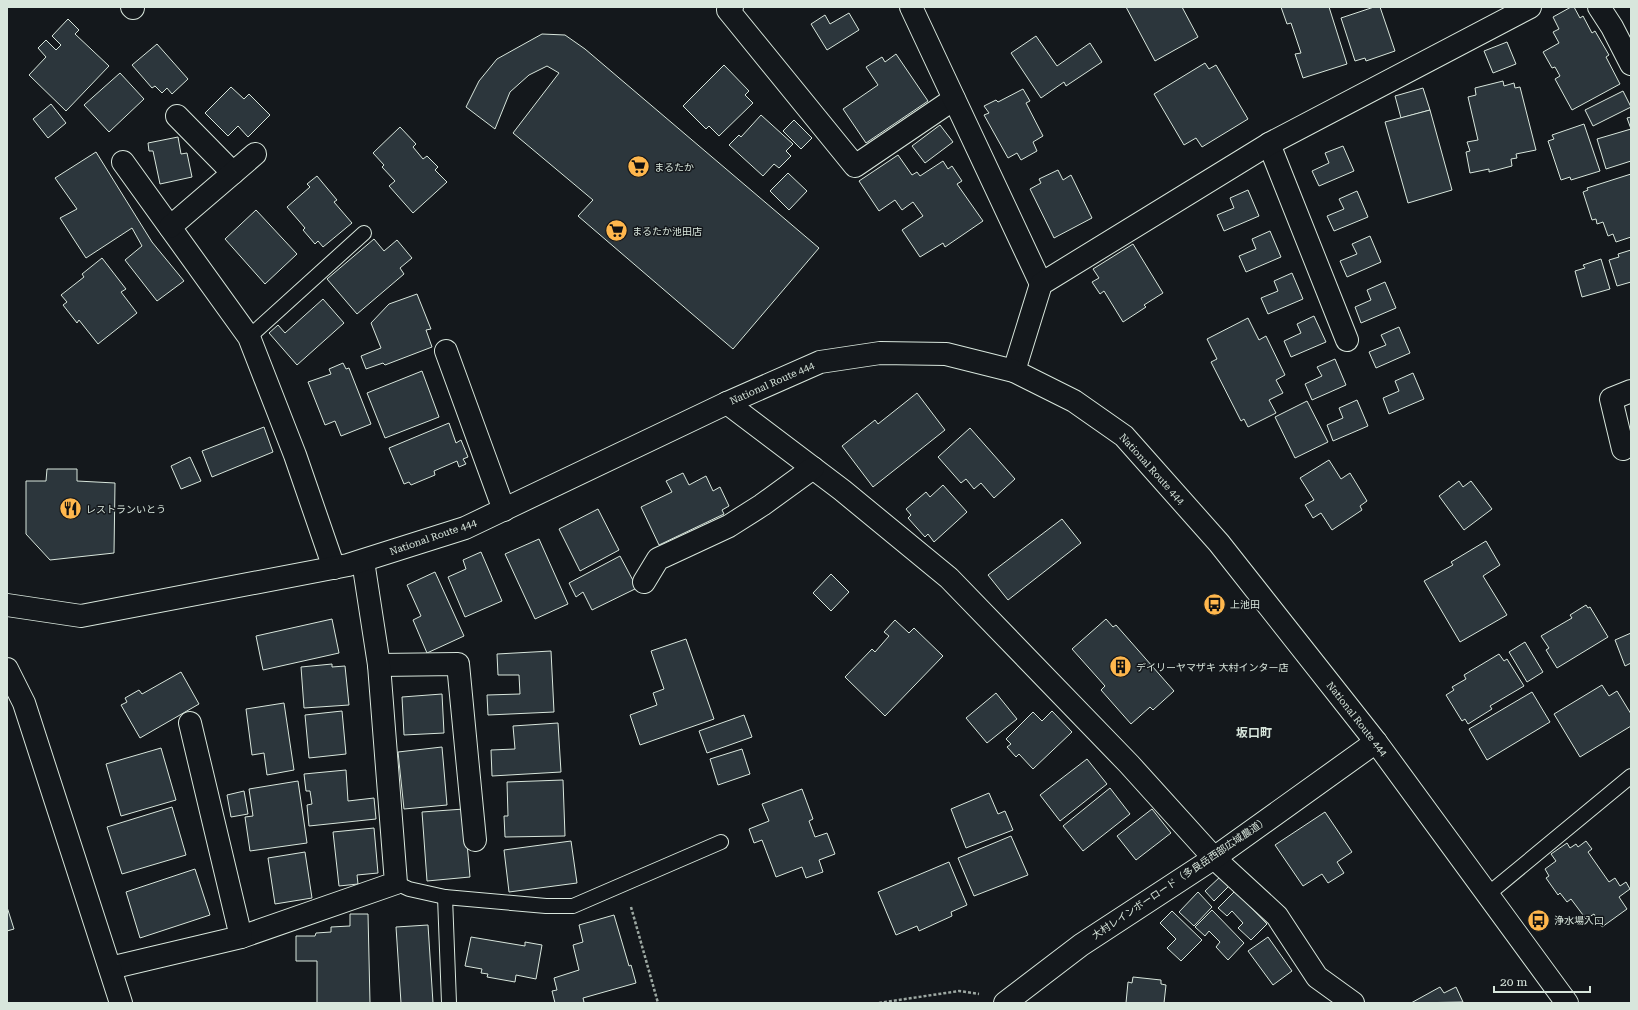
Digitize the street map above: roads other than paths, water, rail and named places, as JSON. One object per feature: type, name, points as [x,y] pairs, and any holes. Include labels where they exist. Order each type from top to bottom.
[{"type":"main road","points":[[732,7],[728,10],[855,166],[954,99]]},
{"type":"main road","points":[[1014,372],[1041,284],[1269,144],[1530,7]]},
{"type":"main road","points":[[1599,7],[1626,42],[1631,64]]},
{"type":"main road","points":[[917,9],[954,99],[1041,284]]},
{"type":"main road","points":[[177,116],[233,174]]},
{"type":"main road","points":[[1269,144],[1347,340]]},
{"type":"main road","points":[[170,227],[255,154]]},
{"type":"main road","points":[[123,162],[249,338],[295,455],[334,568]]},
{"type":"main road","points":[[446,351],[504,510]]},
{"type":"main road","name":"National Route 444","points":[[7,605],[81,616],[334,568],[363,561],[465,528],[727,403],[820,362],[880,353],[946,354],[1014,372],[1074,401],[1124,436],[1219,543],[1376,742],[1567,1003]]},
{"type":"main road","points":[[1623,449],[1611,399],[1631,391]]},
{"type":"main road","points":[[727,403],[812,468],[949,578],[1129,764],[1214,858],[1277,916],[1317,978],[1354,1003]]},
{"type":"main road","points":[[644,582],[658,559],[729,526],[762,505],[812,468]]},
{"type":"main road","points":[[110,968],[240,937],[396,883],[379,665],[363,561]]},
{"type":"main road","points":[[379,665],[458,664],[475,840]]},
{"type":"main road","points":[[7,669],[24,704],[110,968],[115,1001]]},
{"type":"main road","points":[[190,723],[240,937]]},
{"type":"main road","name":"大村レインボーロード（多良岳西部広域農道）","points":[[1007,1001],[1081,945],[1214,858],[1376,742]]},
{"type":"lane","points":[[249,338],[364,233]]},
{"type":"lane","points":[[1487,895],[1631,776]]},
{"type":"lane","points":[[396,883],[409,889],[445,896],[546,906],[573,906],[721,842]]},
{"type":"lane","points":[[445,896],[449,1003]]},
{"type":"place","name":"まるたか","points":[[638,167]]},
{"type":"place","name":"まるたか池田店","points":[[616,231]]},
{"type":"place","name":"レストランいとう","points":[[70,509]]},
{"type":"place","name":"上池田","points":[[1214,604]]},
{"type":"place","name":"デイリーヤマザキ 大村インター店","points":[[1121,667]]},
{"type":"place","name":"浄水場入口","points":[[1538,920]]},
{"type":"district","name":"坂口町","points":[[1254,733]]}]
